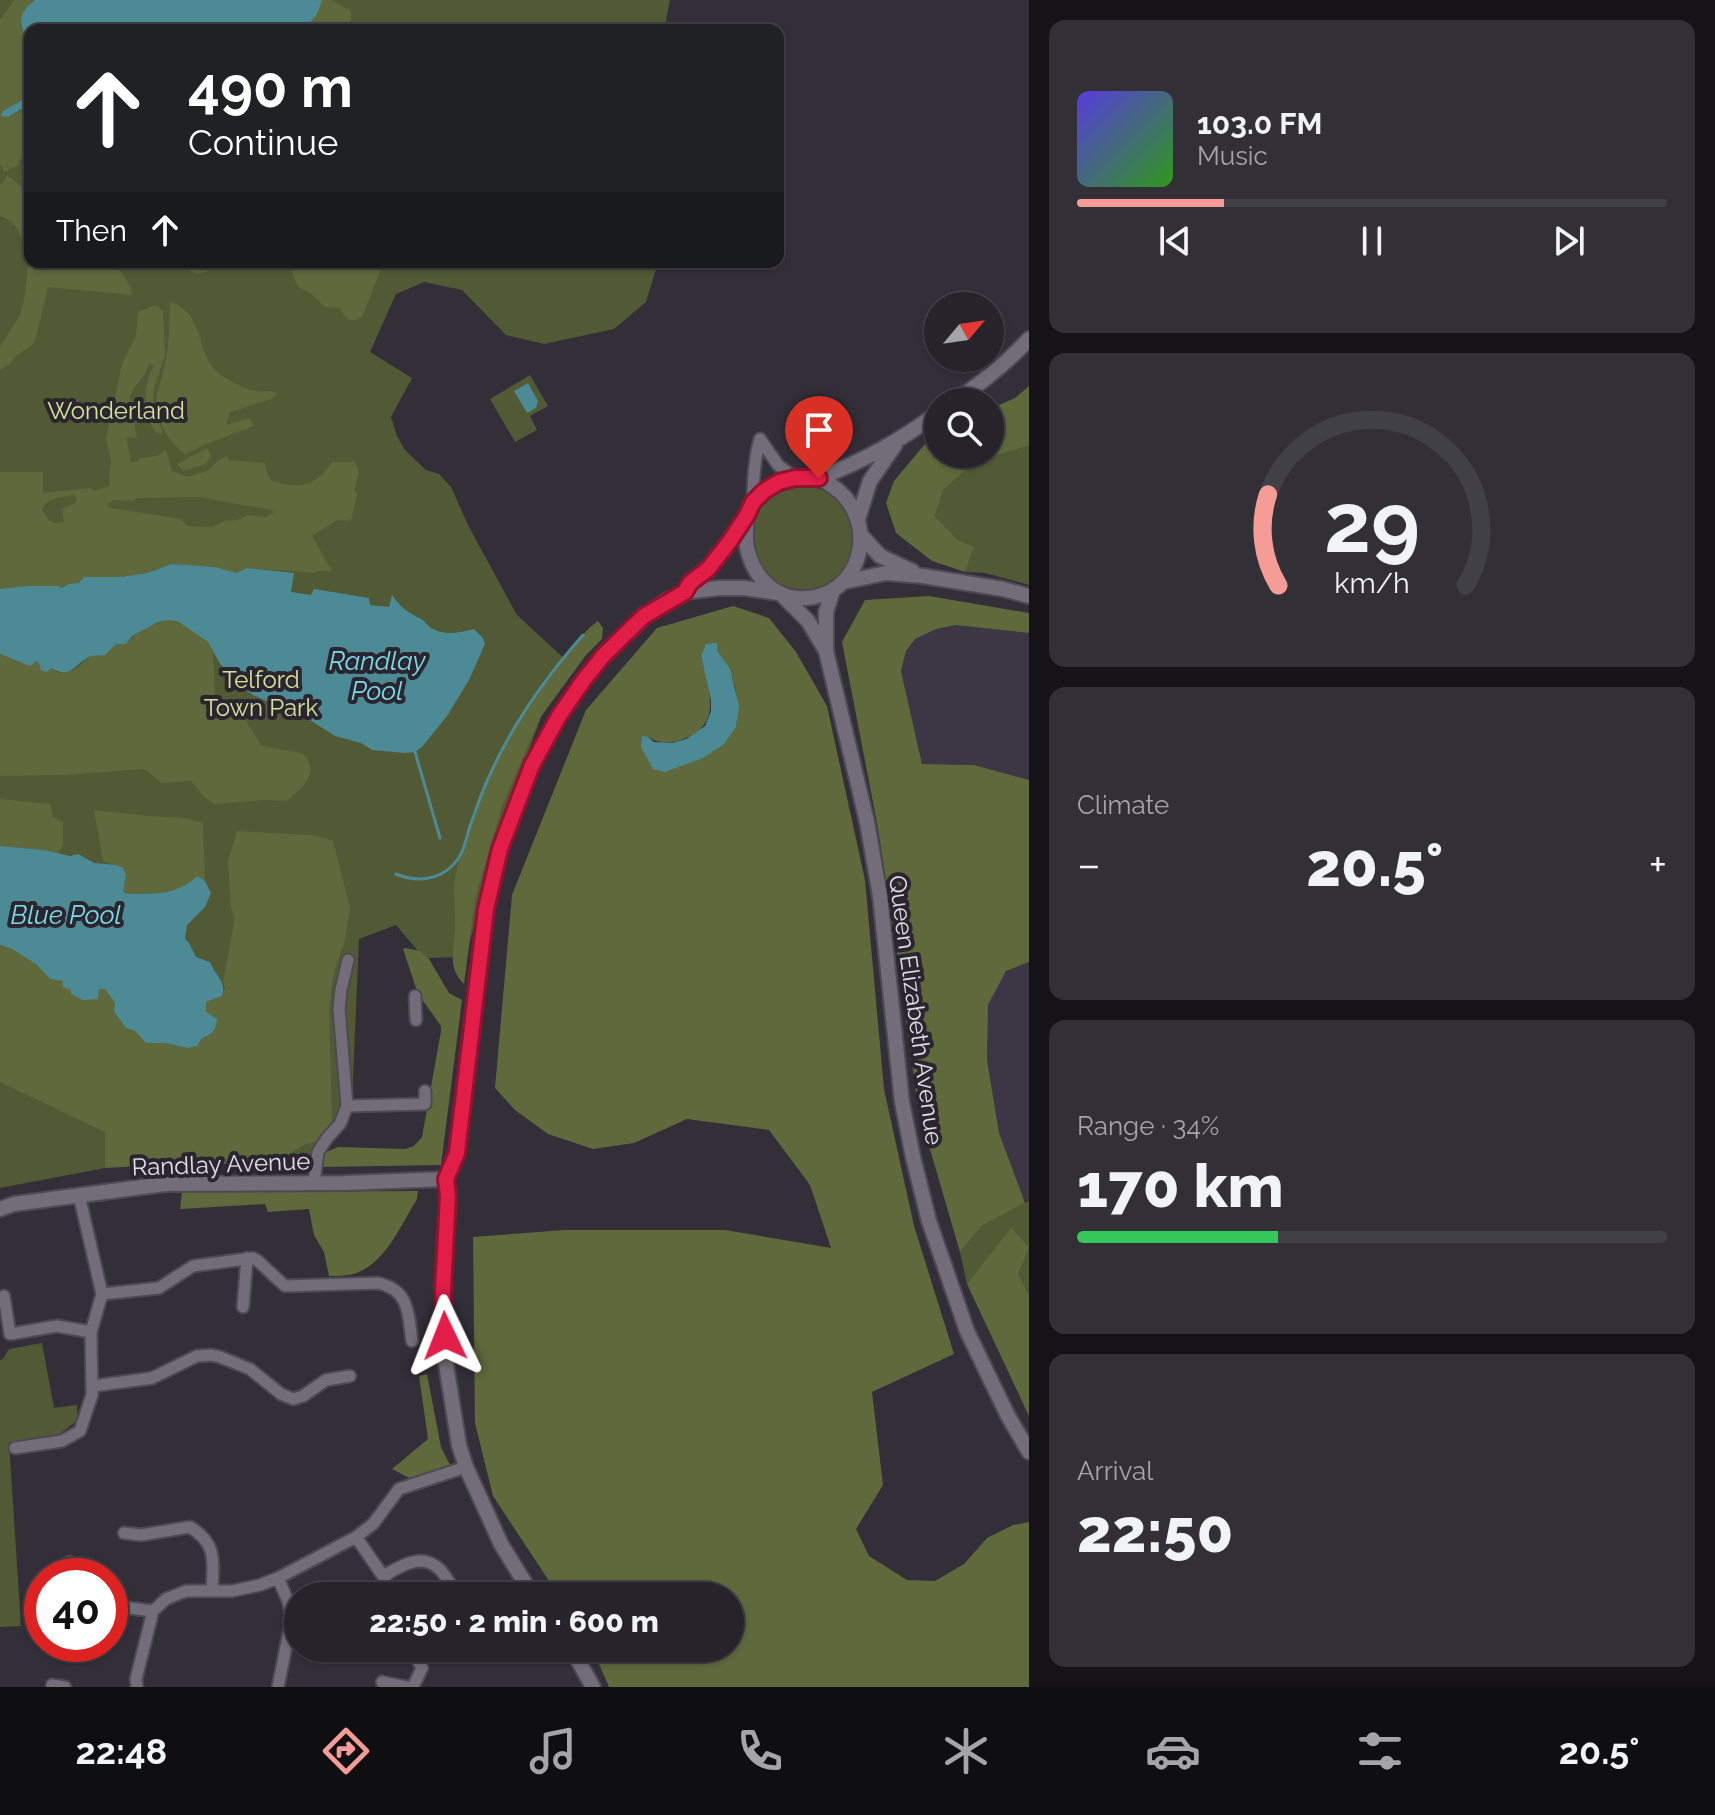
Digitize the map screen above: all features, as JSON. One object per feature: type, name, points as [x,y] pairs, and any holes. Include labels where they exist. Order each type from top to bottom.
[{"type":"street","points":[[973,388],[1012,358],[1029,339]]},
{"type":"street","points":[[685,592],[690,583],[712,564],[764,491],[779,482],[819,478],[856,464],[924,423]]},
{"type":"street","points":[[781,594],[760,576],[745,544],[760,439],[778,465],[795,478]]},
{"type":"street","points":[[858,519],[870,481],[897,442]]},
{"type":"street","points":[[819,478],[838,490],[850,503],[861,535],[860,552],[853,568],[838,586]]},
{"type":"street","points":[[861,535],[880,556],[923,576]]},
{"type":"street","points":[[524,1582],[501,1544],[459,1445],[445,1358],[443,1290],[448,1196],[446,1179],[457,1153],[486,909],[500,849],[532,765],[559,716],[603,656],[644,616],[685,592],[734,587],[799,598],[815,597],[838,586],[886,573],[923,576],[1029,596]]},
{"type":"street","name":"Queen Elizabeth Avenue","points":[[838,586],[826,612],[826,651],[867,822],[880,896],[902,1102],[919,1182],[940,1256],[967,1331],[1029,1452]]},
{"type":"street","name":"Queen Elizabeth Avenue","points":[[781,594],[808,621],[826,651]]},
{"type":"street","points":[[314,1182],[318,1152],[340,1124],[347,1106],[339,1009],[348,960]]},
{"type":"street","points":[[415,996],[416,1020]]},
{"type":"street","points":[[347,1106],[425,1110],[425,1091]]},
{"type":"street","name":"Randlay Avenue","points":[[0,1209],[14,1204],[165,1184],[446,1179]]},
{"type":"street","points":[[15,1448],[62,1441],[80,1431],[90,1404],[93,1386],[91,1332],[102,1294],[79,1195]]},
{"type":"street","points":[[102,1294],[159,1288],[193,1266],[247,1258],[258,1261],[285,1286],[378,1283],[395,1289],[408,1308],[412,1341]]},
{"type":"street","points":[[243,1307],[247,1258]]},
{"type":"street","points":[[4,1296],[10,1334],[57,1326],[91,1332]]},
{"type":"street","points":[[93,1386],[152,1378],[204,1355],[243,1365],[281,1394],[293,1399],[326,1380],[350,1376]]},
{"type":"street","points":[[137,1687],[136,1679],[153,1611],[166,1599],[186,1591],[232,1591],[278,1578],[356,1537],[373,1524],[399,1489],[466,1467]]},
{"type":"street","points":[[124,1533],[141,1535],[190,1527],[202,1534],[213,1552],[212,1591]]},
{"type":"street","points":[[356,1537],[386,1582]]},
{"type":"street","points":[[383,1576],[413,1562],[429,1563],[446,1574],[449,1582]]},
{"type":"street","points":[[278,1578],[292,1617],[278,1687]]},
{"type":"street","points":[[128,1608],[153,1611]]},
{"type":"street","points":[[382,1682],[410,1687],[422,1668],[419,1662]]},
{"type":"street","points":[[579,1662],[593,1687]]},
{"type":"street","points":[[52,1685],[65,1687]]},
{"type":"shaded area","points":[[956,625],[1029,633],[1029,780],[974,765],[922,764],[901,671],[906,651],[915,639],[936,628]]},
{"type":"shaded area","points":[[1029,962],[1029,1201],[983,1225],[957,983]]},
{"type":"green space","name":"Telford Town Park","points":[[0,0],[670,0],[666,24],[24,24],[24,268],[656,268],[646,302],[614,329],[544,344],[506,335],[462,290],[424,282],[396,294],[370,352],[412,378],[391,417],[405,450],[426,470],[439,474],[451,487],[517,615],[568,662],[548,699],[497,835],[466,957],[424,958],[396,925],[359,939],[352,1101],[318,1154],[271,1164],[175,1164],[105,1133],[105,1168],[0,1188]]},
{"type":"green space","points":[[14,0],[35,0],[31,2],[20,26],[24,35],[24,97],[3,111],[1,116],[13,115],[24,108],[24,158],[18,160],[20,165],[4,172],[0,163],[0,20]]},
{"type":"green space","points":[[322,0],[331,0],[351,11],[348,24],[303,24],[316,15]]},
{"type":"green space","points":[[7,175],[24,189],[24,244],[16,226],[0,216],[0,184]]},
{"type":"green space","points":[[28,268],[117,268],[133,295],[48,287],[32,345],[0,370],[0,347],[20,315]]},
{"type":"green space","points":[[188,268],[213,268],[200,273]]},
{"type":"green space","points":[[294,268],[382,268],[362,317],[351,320],[340,308],[325,307],[298,287],[292,273]]},
{"type":"green space","points":[[170,302],[189,315],[205,354],[217,372],[247,389],[277,394],[272,399],[230,412],[226,425],[250,418],[254,426],[186,454],[168,437],[157,403],[169,337]]},
{"type":"green space","name":"Wonderland","points":[[155,305],[163,311],[165,356],[153,400],[162,431],[161,434],[155,432],[146,408],[146,390],[154,365],[149,364],[130,397],[137,438],[126,437],[131,462],[157,456],[166,450],[172,471],[188,477],[209,470],[227,456],[229,460],[265,463],[272,481],[304,485],[321,475],[332,462],[354,462],[358,472],[352,518],[349,521],[337,520],[312,536],[332,571],[316,573],[247,568],[236,573],[216,567],[172,564],[121,577],[85,577],[79,583],[60,588],[27,586],[0,589],[0,472],[43,472],[43,493],[91,488],[94,491],[110,486],[111,461],[106,439],[122,364],[136,336],[138,312]],"holes":[[[74,494],[77,499],[75,503],[62,509],[64,522],[49,521],[42,510],[44,505]],[[199,497],[272,510],[273,513],[265,517],[248,515],[211,527],[187,526],[181,519],[107,505],[113,500]]]},
{"type":"green space","points":[[530,375],[548,406],[530,416],[537,430],[515,442],[490,399]]},
{"type":"green space","points":[[1029,386],[1029,446],[1004,453],[1004,403]]},
{"type":"green space","points":[[924,445],[924,468],[969,468],[943,490],[935,516],[958,540],[974,547],[965,572],[932,561],[896,533],[886,503],[894,481]]},
{"type":"green space","points":[[1029,446],[1029,585],[985,573],[965,572],[973,547],[958,540],[935,516],[943,490],[969,468],[1004,468],[1004,453]]},
{"type":"green space","points":[[207,448],[211,455],[206,464],[183,471],[177,464]]},
{"type":"green space","points":[[802,486],[822,490],[839,502],[851,519],[855,539],[851,559],[839,576],[822,588],[802,592],[782,588],[765,576],[753,559],[749,539],[753,519],[765,502],[782,490]]},
{"type":"green space","points":[[929,596],[1029,613],[1029,633],[956,625],[936,629],[915,639],[906,651],[901,671],[922,764],[974,765],[1029,780],[1029,962],[1006,971],[988,1005],[987,1060],[999,1133],[1025,1203],[983,1225],[960,1252],[918,1108],[877,823],[842,642],[865,600]]},
{"type":"green space","points":[[733,606],[769,618],[796,652],[827,706],[865,880],[884,1089],[914,1226],[954,1354],[872,1392],[883,1485],[856,1529],[869,1556],[907,1580],[935,1581],[964,1564],[987,1538],[1013,1525],[1029,1522],[1029,1687],[609,1687],[598,1662],[744,1662],[744,1582],[550,1582],[493,1496],[475,1423],[473,1237],[565,1230],[725,1230],[831,1248],[810,1185],[769,1130],[687,1119],[634,1143],[593,1149],[548,1134],[515,1110],[495,1088],[512,895],[586,710],[657,628]],"holes":[[[717,650],[732,678],[737,706],[736,727],[653,769],[648,737],[659,742],[674,742],[693,735],[703,727],[708,717],[710,695],[701,656]]]},
{"type":"green space","points":[[169,620],[186,625],[208,642],[213,652],[215,699],[237,707],[262,746],[302,753],[308,760],[308,779],[293,796],[287,801],[214,804],[191,781],[161,783],[145,769],[0,776],[0,654],[21,663],[40,663],[59,673],[73,671],[91,656],[105,655],[116,644],[126,644],[146,628]]},
{"type":"green space","points":[[598,621],[603,628],[602,639],[586,655],[540,718],[502,806],[475,899],[464,984],[453,964],[454,886],[474,812],[498,755],[530,701],[568,652]]},
{"type":"green space","points":[[0,799],[50,804],[53,817],[63,822],[63,845],[58,853],[0,846]]},
{"type":"green space","points":[[94,810],[186,818],[203,823],[205,881],[197,876],[173,890],[123,892],[126,875],[123,868],[103,862]]},
{"type":"green space","points":[[237,831],[313,835],[333,841],[350,908],[345,939],[333,976],[329,1008],[332,1121],[317,1142],[306,1144],[273,1163],[105,1168],[105,1132],[0,1082],[0,946],[12,949],[37,965],[50,979],[63,981],[88,998],[98,998],[99,989],[105,989],[115,1003],[114,1013],[126,1028],[135,1031],[146,1043],[188,1048],[197,1046],[202,1038],[209,1035],[206,1002],[222,996],[225,988],[223,981],[235,919],[231,907],[228,861]]},
{"type":"green space","points":[[405,948],[420,951],[429,959],[449,993],[462,1000],[441,1165],[317,1167],[317,1156],[338,1147],[405,1149],[414,1146],[422,1137],[441,1026],[418,994]]},
{"type":"green space","points":[[418,1191],[417,1199],[381,1256],[360,1271],[343,1276],[329,1276],[324,1252],[314,1235],[309,1209],[268,1212],[265,1204],[180,1209],[182,1192]]},
{"type":"green space","points":[[1029,1201],[1029,1295],[1025,1288],[967,1284],[960,1252],[983,1225]]},
{"type":"green space","points":[[1011,1228],[1029,1247],[1018,1274],[1029,1295],[1029,1416],[967,1284]]},
{"type":"green space","points":[[42,1343],[54,1408],[77,1405],[78,1420],[58,1435],[9,1442],[21,1626],[0,1627],[0,1360],[9,1349]]},
{"type":"green space","points":[[427,1374],[441,1447],[452,1469],[415,1481],[392,1469],[428,1439],[419,1376]]},
{"type":"water","points":[[35,0],[322,0],[313,19],[303,24],[24,24],[24,33],[21,23],[28,6]]},
{"type":"water","points":[[24,97],[24,108],[8,117],[1,116],[3,111]]},
{"type":"water","points":[[528,383],[538,401],[536,408],[527,413],[514,391]]},
{"type":"water","name":"Randlay Pool","points":[[172,564],[216,567],[236,573],[247,568],[294,573],[291,592],[311,595],[314,589],[369,598],[370,605],[389,607],[392,595],[405,609],[436,631],[457,633],[474,629],[485,644],[469,680],[447,716],[422,747],[405,753],[372,750],[361,743],[335,736],[310,720],[253,695],[232,680],[208,642],[179,622],[158,622],[132,636],[126,644],[116,644],[105,655],[86,658],[64,672],[51,668],[47,672],[41,670],[39,663],[30,666],[0,654],[0,589],[27,586],[61,588],[79,583],[84,577],[121,577],[147,573]]},
{"type":"water","points":[[717,643],[717,650],[730,669],[739,706],[736,727],[724,744],[703,758],[665,772],[653,769],[641,747],[642,736],[654,742],[672,743],[686,739],[705,726],[711,711],[711,700],[701,656],[706,644]]},
{"type":"water","name":"Blue Pool","points":[[0,846],[70,856],[78,854],[94,863],[116,865],[123,868],[126,875],[123,892],[128,894],[173,890],[197,876],[205,881],[211,893],[205,907],[187,925],[185,939],[196,957],[210,962],[222,982],[222,996],[206,1002],[206,1012],[217,1019],[215,1029],[197,1046],[188,1048],[146,1043],[135,1031],[126,1028],[114,1012],[115,1003],[105,989],[99,989],[98,999],[83,1000],[63,987],[63,981],[50,979],[37,965],[0,945]]},
{"type":"waterway","points":[[396,874],[418,879],[433,877],[457,861],[485,785],[507,740],[542,685],[583,635]]},
{"type":"waterway","points":[[415,752],[440,838]]},
{"type":"route","points":[[445,1336],[446,1179],[457,1153],[486,909],[500,849],[532,765],[559,716],[603,656],[644,616],[685,592],[690,583],[708,569],[730,541],[753,502],[779,482],[819,478]]}]
